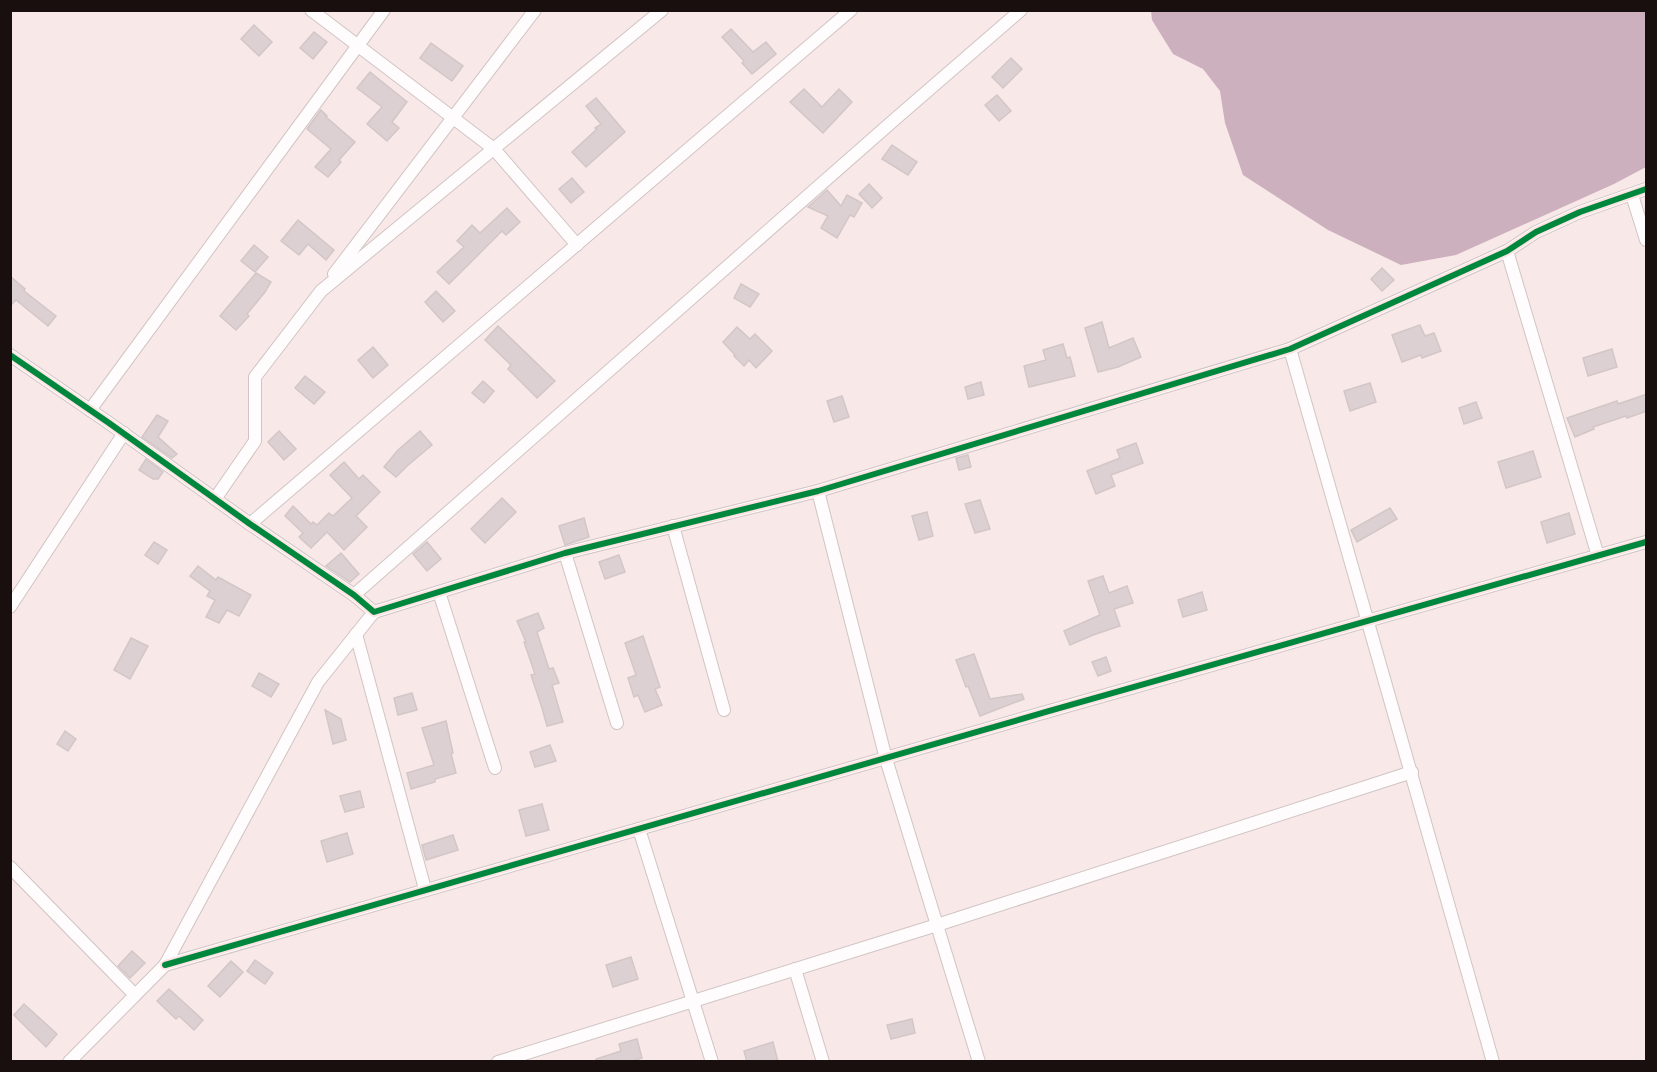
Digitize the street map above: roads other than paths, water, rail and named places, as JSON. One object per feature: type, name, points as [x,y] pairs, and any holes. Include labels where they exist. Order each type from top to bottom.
[{"type":"street","points":[[311,10],[494,149],[577,245]]},
{"type":"street","points":[[90,410],[384,10]]},
{"type":"street","points":[[215,499],[255,441],[255,377],[535,10]]},
{"type":"street","points":[[321,291],[662,10]]},
{"type":"street","points":[[250,524],[851,10]]},
{"type":"street","points":[[354,595],[1021,10]]},
{"type":"street","points":[[69,1062],[165,965],[318,682],[374,612],[565,553],[818,491],[1290,349],[1507,251],[1536,232],[1580,212],[1647,189]]},
{"type":"street","points":[[1632,195],[1647,240]]},
{"type":"street","points":[[1507,251],[1598,556]]},
{"type":"street","points":[[1290,349],[1493,1062]]},
{"type":"street","points":[[10,355],[354,595],[374,612]]},
{"type":"street","points":[[10,607],[124,433]]},
{"type":"street","points":[[818,491],[886,759],[979,1062]]},
{"type":"street","points":[[673,526],[724,710]]},
{"type":"street","points":[[165,965],[1105,694],[1647,542]]},
{"type":"street","points":[[565,553],[616,723]]},
{"type":"street","points":[[440,592],[495,768]]},
{"type":"street","points":[[356,634],[425,889]]},
{"type":"street","points":[[498,1062],[938,925],[1412,772]]},
{"type":"street","points":[[639,829],[712,1062]]},
{"type":"street","points":[[10,867],[135,995]]},
{"type":"street","points":[[795,969],[823,1062]]}]
